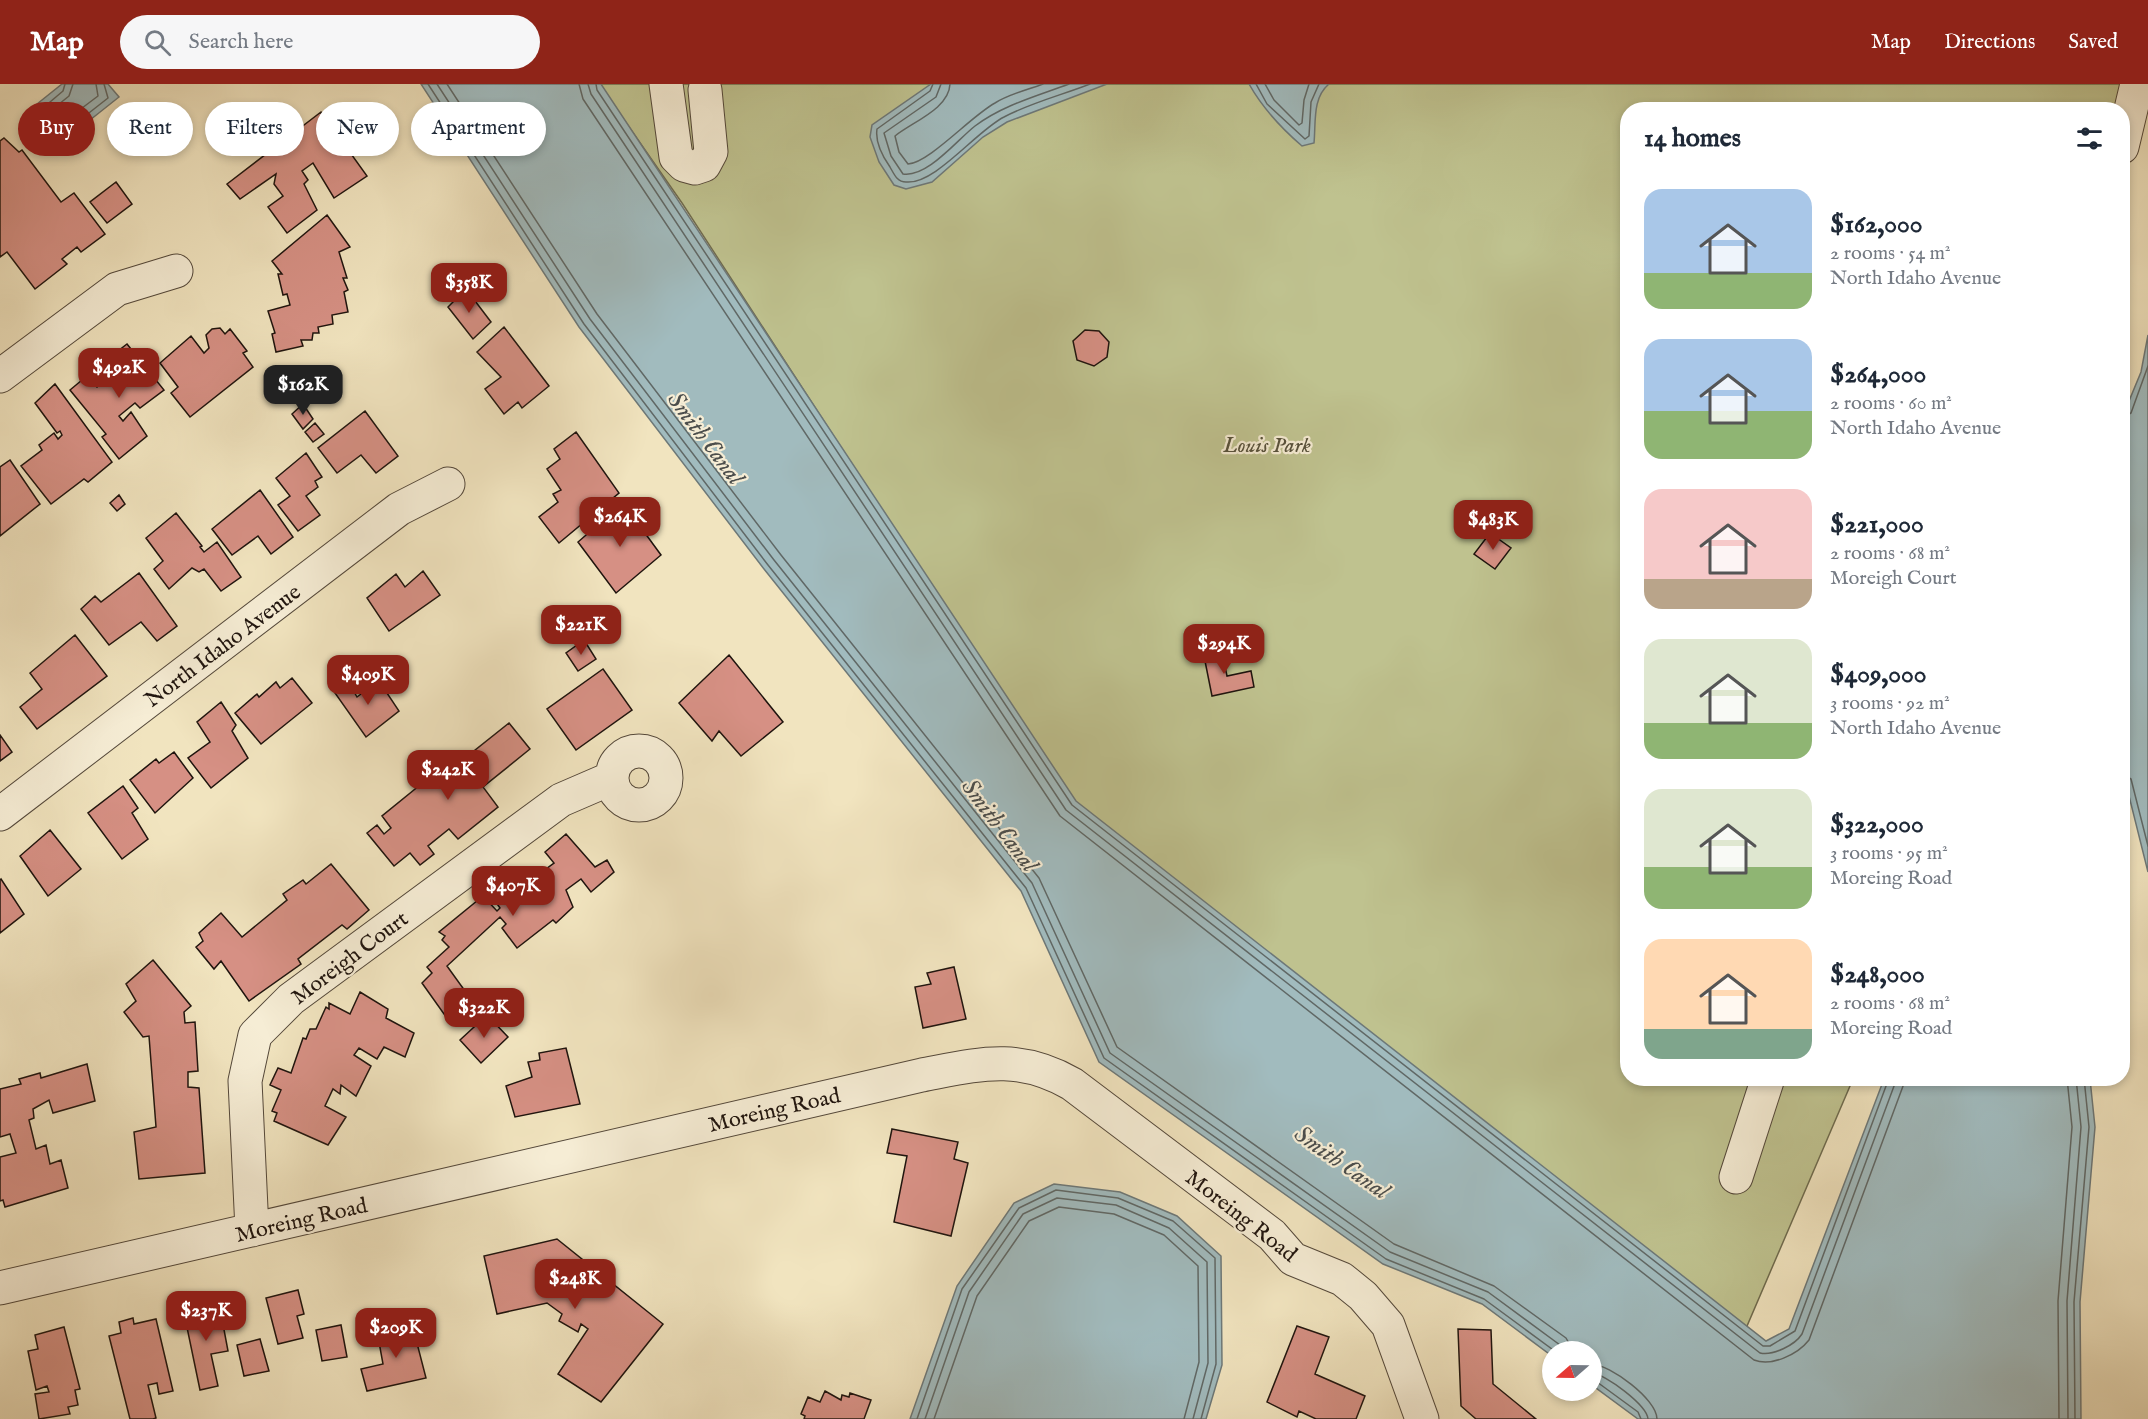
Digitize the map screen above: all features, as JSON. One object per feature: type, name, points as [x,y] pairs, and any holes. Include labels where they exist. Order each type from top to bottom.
[{"type":"street","points":[[666,84],[676,157],[684,165],[695,168],[704,165],[711,152],[701,86]]},
{"type":"street","points":[[2130,113],[2137,84]]},
{"type":"street","points":[[0,376],[117,288],[176,271]]},
{"type":"street","name":"North Idaho Avenue","points":[[0,814],[399,509],[448,484]]},
{"type":"street","name":"Moreigh Court","points":[[252,1230],[245,1081],[255,1035],[291,999],[561,800],[612,778]]},
{"type":"street","name":"Moreing Road","points":[[0,1288],[922,1075],[965,1067],[1024,1064],[1048,1070],[1072,1084],[1272,1235],[1293,1259],[1342,1280],[1363,1296],[1388,1325],[1420,1413]]},
{"type":"street","points":[[1736,1177],[1765,1086]]},
{"type":"green space","name":"Louis Park","points":[[599,84],[2124,84],[2123,102],[1620,102],[1620,1086],[1850,1086],[1738,1347],[1082,818],[682,203]]},
{"type":"water","points":[[62,84],[108,84],[119,97],[113,102],[107,102],[107,107],[95,116],[95,102],[40,102]]},
{"type":"water","name":"Smith Canal","points":[[421,84],[601,84],[1076,801],[1766,1341],[1789,1329],[1881,1086],[2091,1086],[2095,1127],[2080,1302],[2081,1419],[1638,1419],[1602,1392],[1602,1341],[1542,1341],[1542,1349],[1482,1304],[1383,1264],[1099,1062],[1021,891],[764,569],[579,327],[468,156],[546,156],[546,102],[433,102]]},
{"type":"water","points":[[931,84],[1107,84],[1007,122],[983,137],[932,182],[906,189],[894,185],[879,162],[870,137],[872,125]]},
{"type":"water","points":[[1249,84],[1329,84],[1317,104],[1314,143],[1302,146],[1294,139],[1266,110]]},
{"type":"water","points":[[2148,335],[2148,872],[2130,800],[2130,399],[2141,372]]},
{"type":"water","points":[[1054,1184],[1120,1192],[1177,1216],[1221,1256],[1222,1365],[1206,1419],[910,1419],[957,1286],[1014,1203]]},
{"type":"building","points":[[316,116],[316,156],[353,156],[367,176],[334,198],[313,163],[302,171],[308,180],[304,184],[317,210],[287,233],[268,207],[283,196],[274,184],[276,174],[240,199],[227,184],[264,156],[304,156],[304,125]]},
{"type":"building","points":[[4,138],[18,151],[18,156],[26,156],[61,202],[74,193],[105,234],[81,252],[77,247],[62,259],[67,264],[35,289],[7,252],[0,257],[0,141]]},
{"type":"building","points":[[116,182],[132,204],[107,223],[90,202]]},
{"type":"building","points":[[327,215],[350,247],[339,252],[347,278],[343,278],[348,290],[344,292],[348,312],[332,315],[333,324],[318,327],[319,333],[313,333],[312,340],[301,340],[303,346],[276,352],[272,334],[275,333],[268,311],[290,305],[287,294],[283,295],[278,274],[282,274],[272,261]]},
{"type":"building","points":[[466,289],[491,322],[473,339],[448,307]]},
{"type":"building","points":[[504,327],[549,386],[522,408],[518,402],[504,414],[485,389],[501,377],[477,352]]},
{"type":"building","points":[[220,328],[225,334],[230,329],[247,351],[243,353],[253,367],[190,417],[171,393],[178,387],[160,363],[191,336],[204,353],[209,348],[206,335],[212,329]]},
{"type":"building","points":[[1085,330],[1099,331],[1109,342],[1107,357],[1094,366],[1077,360],[1073,341]]},
{"type":"building","points":[[127,344],[164,390],[140,408],[135,403],[119,416],[123,421],[131,412],[147,436],[119,459],[102,437],[106,434],[70,390],[88,375],[97,387],[110,378],[100,365]]},
{"type":"building","points":[[287,366],[303,385],[282,401],[268,382]]},
{"type":"building","points":[[55,384],[112,462],[88,482],[84,479],[51,504],[21,466],[42,450],[39,445],[54,433],[58,439],[62,435],[60,431],[57,433],[35,403]]},
{"type":"building","points":[[303,404],[313,419],[303,429],[292,414]]},
{"type":"building","points":[[365,411],[398,456],[376,473],[361,455],[337,473],[318,448]]},
{"type":"building","points":[[315,423],[324,434],[313,442],[305,432]]},
{"type":"building","points":[[576,432],[619,493],[559,543],[539,517],[558,502],[553,494],[561,490],[547,469],[560,459],[554,449]]},
{"type":"building","points":[[306,453],[322,477],[315,481],[318,487],[306,496],[320,515],[298,531],[278,505],[290,496],[276,478]]},
{"type":"building","points":[[10,460],[40,504],[0,536],[0,467]]},
{"type":"building","points":[[260,490],[293,537],[271,554],[258,536],[232,555],[212,529]]},
{"type":"building","points":[[119,495],[125,504],[117,511],[110,503]]},
{"type":"building","points":[[623,503],[661,555],[616,593],[578,542]]},
{"type":"building","points":[[176,513],[202,546],[200,547],[204,552],[217,542],[241,577],[221,591],[204,569],[199,572],[192,568],[169,589],[154,569],[163,561],[146,538]]},
{"type":"building","points":[[1490,533],[1511,548],[1495,569],[1474,554]]},
{"type":"building","points":[[423,571],[440,595],[389,631],[367,598],[396,574],[405,587]]},
{"type":"building","points":[[139,573],[177,626],[157,641],[141,622],[109,645],[81,609],[95,596],[101,602]]},
{"type":"building","points":[[75,635],[107,676],[37,729],[20,707],[42,689],[30,673]]},
{"type":"building","points":[[584,640],[596,659],[578,671],[566,653]]},
{"type":"building","points":[[1221,648],[1227,676],[1251,671],[1254,687],[1212,696],[1203,651]]},
{"type":"building","points":[[729,655],[783,722],[741,756],[719,731],[712,741],[679,703]]},
{"type":"building","points":[[603,669],[632,710],[576,750],[547,709]]},
{"type":"building","points":[[375,675],[399,711],[366,737],[335,693],[349,683],[357,697],[365,691],[362,688]]},
{"type":"building","points":[[292,678],[312,703],[261,744],[235,713],[257,694],[259,697],[276,682],[280,688]]},
{"type":"building","points":[[221,702],[236,725],[232,731],[248,758],[211,788],[188,758],[210,742],[197,722]]},
{"type":"building","points":[[509,723],[530,749],[483,787],[498,807],[458,839],[449,829],[428,846],[434,854],[420,865],[410,853],[394,866],[367,833],[377,825],[384,834],[391,828],[382,816],[436,772],[440,778]]},
{"type":"building","points":[[0,735],[12,752],[0,761]]},
{"type":"building","points":[[174,752],[193,778],[155,813],[130,780],[156,759],[159,763]]},
{"type":"building","points":[[123,786],[138,808],[132,813],[148,839],[122,859],[88,813]]},
{"type":"building","points":[[50,830],[81,869],[48,896],[20,856]]},
{"type":"building","points":[[566,834],[595,867],[607,860],[614,872],[591,892],[581,879],[566,890],[573,907],[556,923],[553,920],[517,948],[502,928],[506,924],[500,917],[447,966],[473,1002],[449,1021],[422,983],[432,973],[427,967],[449,947],[442,940],[445,936],[439,932],[483,896],[497,911],[500,908],[493,898],[507,889],[510,891],[529,873],[532,879],[554,863],[545,852]]},
{"type":"building","points":[[331,864],[369,910],[347,929],[342,925],[298,959],[301,964],[249,1001],[221,961],[214,969],[196,947],[203,941],[199,933],[221,913],[242,937],[287,900],[283,894],[303,880],[306,884]]},
{"type":"building","points":[[0,880],[24,914],[0,933]]},
{"type":"building","points":[[153,960],[191,1006],[184,1012],[185,1023],[195,1022],[198,1071],[188,1072],[188,1087],[199,1088],[205,1173],[139,1179],[134,1132],[156,1127],[149,1036],[143,1037],[124,1012],[136,1001],[126,984]]},
{"type":"building","points":[[954,967],[966,1019],[923,1028],[915,987],[931,984],[927,973]]},
{"type":"building","points":[[360,992],[388,1009],[386,1018],[414,1033],[405,1057],[384,1047],[377,1059],[359,1048],[354,1055],[371,1066],[356,1096],[341,1085],[340,1094],[333,1089],[325,1106],[346,1117],[328,1145],[274,1121],[277,1113],[272,1111],[281,1090],[270,1085],[278,1068],[291,1073],[303,1038],[306,1039],[310,1029],[316,1029],[326,1007],[329,1009],[329,1003],[350,1014]]},
{"type":"building","points":[[487,1015],[508,1037],[481,1063],[460,1040]]},
{"type":"building","points":[[566,1048],[580,1104],[515,1117],[506,1086],[532,1077],[528,1062],[540,1060],[539,1053]]},
{"type":"building","points":[[87,1064],[95,1101],[53,1113],[49,1100],[33,1109],[34,1118],[29,1120],[36,1149],[46,1145],[50,1164],[61,1160],[68,1188],[5,1207],[3,1200],[0,1201],[0,1157],[16,1153],[10,1134],[0,1137],[0,1089],[21,1084],[19,1079],[40,1073],[41,1078]]},
{"type":"building","points":[[892,1129],[958,1142],[954,1159],[968,1163],[951,1236],[894,1222],[907,1156],[887,1153]]},
{"type":"building","points":[[557,1239],[663,1324],[601,1402],[558,1374],[588,1329],[581,1324],[578,1332],[559,1321],[562,1314],[547,1303],[497,1314],[484,1256]]},
{"type":"building","points":[[298,1290],[304,1314],[297,1316],[303,1338],[278,1344],[266,1298]]},
{"type":"building","points":[[219,1303],[228,1351],[211,1354],[218,1386],[200,1390],[184,1313]]},
{"type":"building","points":[[133,1318],[134,1324],[156,1319],[173,1391],[159,1394],[157,1383],[148,1385],[156,1418],[153,1419],[130,1419],[109,1336],[121,1333],[119,1322]]},
{"type":"building","points":[[411,1320],[426,1378],[367,1391],[361,1369],[383,1364],[377,1331]]},
{"type":"building","points":[[341,1325],[347,1357],[322,1361],[316,1330]]},
{"type":"building","points":[[1297,1326],[1329,1337],[1315,1374],[1365,1396],[1356,1419],[1316,1419],[1299,1411],[1297,1417],[1267,1402]]},
{"type":"building","points":[[64,1327],[80,1389],[75,1390],[78,1405],[68,1407],[70,1414],[39,1419],[35,1394],[49,1392],[47,1386],[36,1390],[28,1351],[38,1349],[35,1335]]},
{"type":"building","points":[[1458,1329],[1491,1330],[1493,1384],[1536,1419],[1476,1419],[1461,1406]]},
{"type":"building","points":[[260,1339],[269,1371],[244,1376],[237,1345]]},
{"type":"building","points":[[825,1391],[841,1400],[842,1395],[849,1397],[850,1393],[871,1400],[864,1419],[804,1419],[805,1416],[801,1414],[808,1397],[820,1402]]}]
